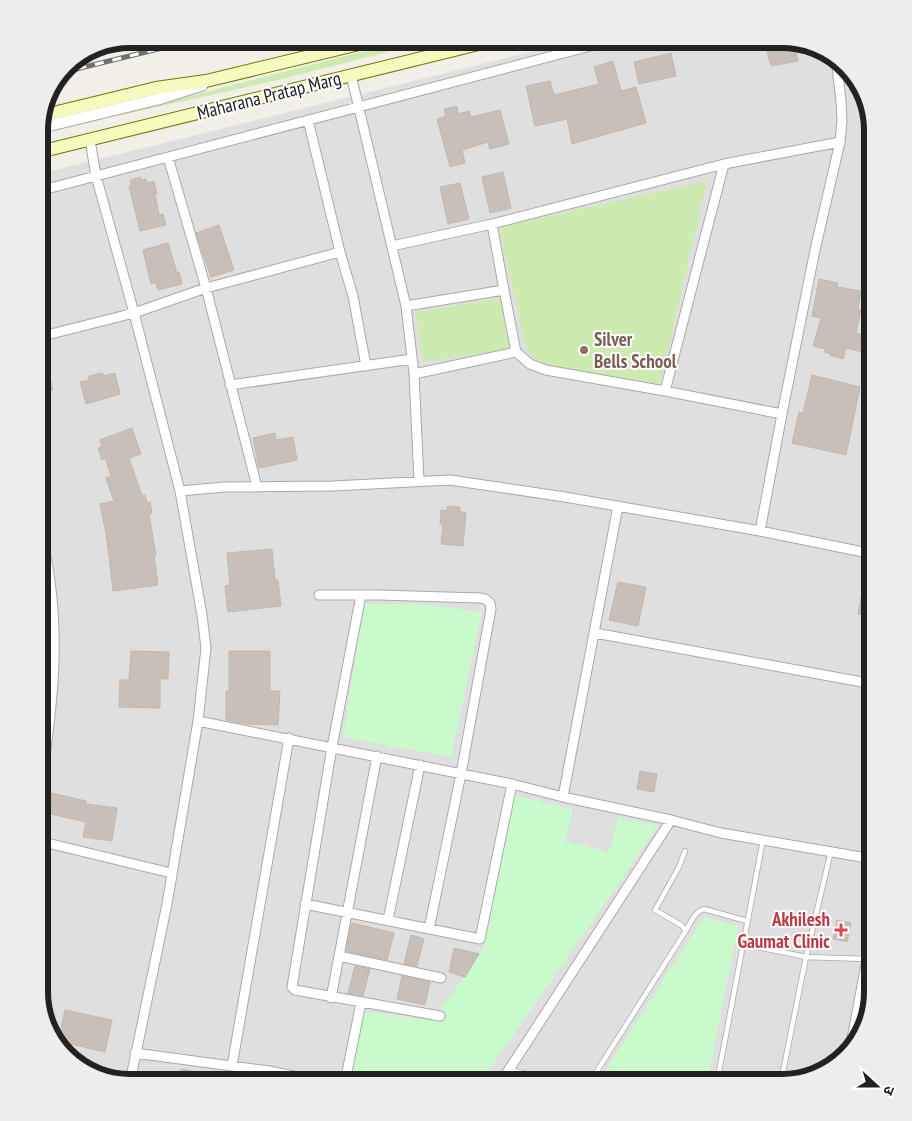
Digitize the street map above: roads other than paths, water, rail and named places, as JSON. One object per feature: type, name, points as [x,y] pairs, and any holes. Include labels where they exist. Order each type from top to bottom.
[{"type":"main road","name":"Maharana Pratap Marg","points":[[49,114],[156,88],[206,81],[342,48]]},
{"type":"main road","name":"Maharana Pratap Marg","points":[[48,150],[351,75],[437,48]]},
{"type":"street","points":[[48,189],[582,48]]},
{"type":"street","points":[[760,532],[815,250],[840,142],[842,101],[837,68]]},
{"type":"street","points":[[48,126],[158,99],[246,71]]},
{"type":"street","points":[[351,75],[406,306],[414,374],[419,482]]},
{"type":"street","points":[[308,120],[340,252],[353,296],[366,366]]},
{"type":"street","points":[[90,140],[96,176],[180,491],[206,648],[198,721],[167,904],[131,1074]]},
{"type":"street","points":[[392,246],[492,224],[724,164],[840,142]]},
{"type":"street","points":[[168,157],[206,288],[257,487]]},
{"type":"street","points":[[665,391],[724,164]]},
{"type":"street","points":[[492,224],[516,352],[530,364],[546,370],[782,414]]},
{"type":"street","points":[[48,335],[134,313],[206,288],[340,252]]},
{"type":"street","points":[[406,306],[504,290]]},
{"type":"street","points":[[414,374],[516,352]]},
{"type":"street","points":[[230,385],[412,359]]},
{"type":"street","points":[[180,491],[224,487],[450,480],[618,506],[864,552]]},
{"type":"street","points":[[563,797],[618,506]]},
{"type":"street","points":[[48,582],[53,599],[54,664],[48,737]]},
{"type":"street","points":[[319,595],[480,598],[490,603],[491,609],[461,774],[429,928]]},
{"type":"street","points":[[362,595],[332,747],[292,987],[295,990],[332,998],[440,1016]]},
{"type":"street","points":[[595,633],[864,682]]},
{"type":"street","points":[[198,721],[512,784],[721,833],[864,858]]},
{"type":"street","points":[[232,1066],[289,738]]},
{"type":"street","points":[[332,998],[377,756]]},
{"type":"street","points":[[388,920],[420,765]]},
{"type":"street","points":[[305,904],[480,938],[512,784]]},
{"type":"street","points":[[507,1074],[671,820]]},
{"type":"street","points":[[48,843],[171,873]]},
{"type":"street","points":[[339,956],[441,978]]},
{"type":"street","points":[[853,1035],[864,975]]},
{"type":"street","points":[[347,1074],[361,1003]]},
{"type":"street","points":[[135,1053],[284,1074]]},
{"type":"lane","points":[[719,1074],[763,840]]},
{"type":"lane","points":[[685,851],[679,867],[655,910],[681,925],[685,932]]},
{"type":"lane","points":[[783,1074],[806,957],[831,852]]},
{"type":"lane","points":[[595,1074],[700,909],[747,921]]},
{"type":"lane","points":[[743,944],[806,957],[864,959]]},
{"type":"lane","points":[[510,1070],[526,1074]]},
{"type":"railway","points":[[72,70],[162,48]]},
{"type":"place","name":"Silver Bells School","points":[[584,350]]},
{"type":"place","name":"Akhilesh Gaumat Clinic","points":[[841,930]]}]
